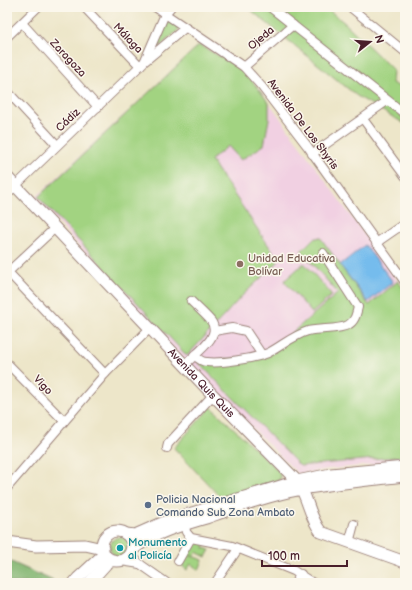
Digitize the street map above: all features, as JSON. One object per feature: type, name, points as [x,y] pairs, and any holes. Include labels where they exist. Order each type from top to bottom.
[{"type":"main road","name":"Avenida Quis Quis","points":[[7,177],[11,190],[56,227],[299,485],[315,524],[321,532],[405,562]]},
{"type":"main road","points":[[7,542],[36,546],[85,545],[115,552],[140,544],[148,539],[185,524],[269,497],[331,474],[405,466]]},
{"type":"main road","points":[[115,552],[107,535],[116,531],[135,535],[169,520],[299,485],[405,476]]},
{"type":"main road","points":[[74,583],[78,578],[131,542],[126,534]]},
{"type":"main road","points":[[89,583],[115,552]]},
{"type":"street","points":[[7,37],[38,7]]},
{"type":"street","name":"Málaga","points":[[84,7],[142,64]]},
{"type":"street","name":"Avenida De Los Shyris","points":[[155,7],[244,67],[262,87],[405,282]]},
{"type":"street","name":"Cádiz","points":[[142,64],[165,14],[171,7]]},
{"type":"street","points":[[270,7],[405,114]]},
{"type":"street","points":[[350,7],[405,52]]},
{"type":"street","name":"Zaragoza","points":[[22,24],[98,106]]},
{"type":"street","name":"Ojeda","points":[[244,67],[293,25]]},
{"type":"street","name":"Cádiz","points":[[11,190],[142,64],[185,28]]},
{"type":"street","points":[[7,91],[57,145]]},
{"type":"street","points":[[312,154],[387,101]]},
{"type":"street","points":[[363,119],[405,176]]},
{"type":"street","points":[[376,243],[405,223]]},
{"type":"street","points":[[56,227],[7,272],[106,374]]},
{"type":"street","points":[[194,355],[201,360],[212,363],[262,355],[301,334],[324,328],[343,327],[350,324],[356,317],[358,307],[323,253]]},
{"type":"street","points":[[185,365],[211,339],[214,331],[212,322],[191,301]]},
{"type":"street","points":[[7,488],[106,374],[150,328]]},
{"type":"street","points":[[214,331],[232,328],[246,331],[262,355]]},
{"type":"street","name":"Vigo","points":[[7,363],[64,421]]},
{"type":"street","points":[[215,397],[170,446],[167,448],[168,444],[215,397]]},
{"type":"street","points":[[185,524],[186,532],[190,538],[232,546],[301,574],[313,583]]},
{"type":"street","points":[[349,543],[354,524]]},
{"type":"street","points":[[178,562],[190,538]]},
{"type":"street","points":[[215,583],[238,549]]},
{"type":"street","points":[[115,552],[140,564],[167,583]]},
{"type":"street","points":[[295,583],[301,574]]},
{"type":"shaded area","name":"Unidad Educativa Bolívar","points":[[199,45],[242,71],[260,90],[405,291],[405,462],[330,469],[298,474],[163,338],[35,198]]},
{"type":"green space","points":[[247,7],[325,7],[346,24],[393,70],[392,83],[405,90],[405,124],[357,96]]},
{"type":"green space","points":[[165,19],[182,27],[153,52]]},
{"type":"green space","points":[[199,45],[243,69],[269,103],[269,119],[264,145],[241,160],[228,146],[211,160],[279,261],[242,296],[187,356],[38,197]]},
{"type":"green space","points":[[320,237],[369,305],[398,281],[405,291],[405,456],[300,466],[197,361],[265,356],[338,293],[301,251],[313,239]]},
{"type":"green space","points":[[304,263],[332,295],[312,313],[284,281]]},
{"type":"green space","points":[[211,407],[280,472],[280,480],[221,498],[174,448]]},
{"type":"green space","points":[[120,537],[127,540],[130,547],[127,554],[120,557],[113,554],[110,547],[113,540]]},
{"type":"green space","points":[[189,539],[206,542],[204,548],[210,550],[206,557],[196,552],[194,556],[184,552]]},
{"type":"green space","points":[[183,553],[203,560],[199,570],[191,564],[187,570],[179,563]]},
{"type":"green space","points":[[7,560],[58,583],[7,583]]},
{"type":"water","points":[[365,245],[393,282],[368,302],[340,265]]},
{"type":"place","name":"Unidad Educativa Bolívar","points":[[240,264]]},
{"type":"place","name":"Policia Nacional Comando Sub Zona Ambato","points":[[148,505]]},
{"type":"place","name":"Monumento al Policía","points":[[120,548]]}]
